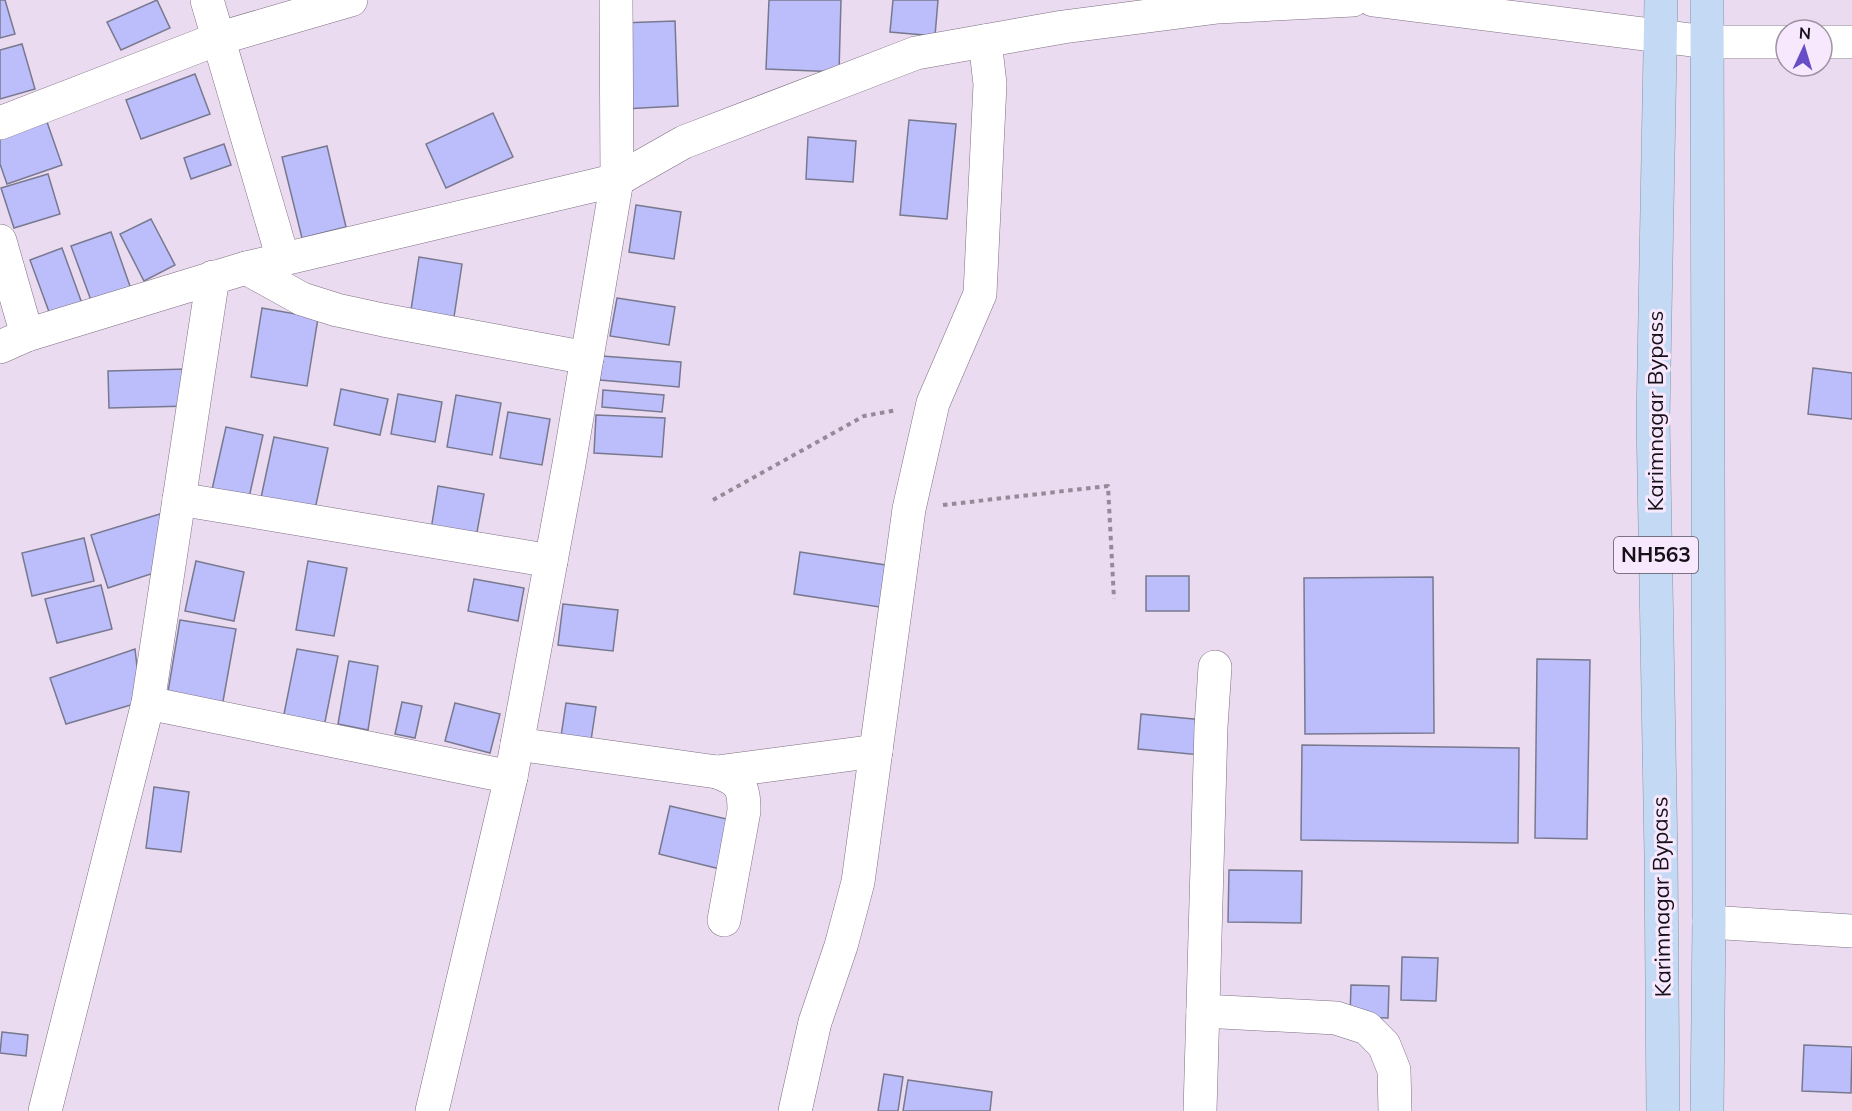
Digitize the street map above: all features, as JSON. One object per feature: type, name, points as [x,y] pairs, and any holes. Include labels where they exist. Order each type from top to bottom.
[{"type":"highway","name":"Karimnagar Bypass","points":[[1661,0],[1653,419],[1661,843],[1663,1111]]},
{"type":"highway","name":"Karimnagar Bypass","points":[[1707,0],[1709,922],[1707,1111]]},
{"type":"street","points":[[207,0],[283,259]]},
{"type":"street","points":[[0,123],[220,38],[351,0]]},
{"type":"street","points":[[432,1111],[511,777],[617,180],[616,0]]},
{"type":"street","points":[[0,241],[14,341],[246,268],[617,180],[684,142],[916,53],[985,41],[1065,14],[1353,0]]},
{"type":"street","points":[[1373,0],[1707,42],[1774,42]]},
{"type":"street","points":[[795,1111],[815,1022],[841,946],[858,882],[909,509],[933,403],[980,294],[990,84],[985,41]]},
{"type":"street","points":[[1834,42],[1852,42]]},
{"type":"street","points":[[246,268],[302,299],[338,310],[587,358]]},
{"type":"street","points":[[45,1111],[148,703],[213,277]]},
{"type":"street","points":[[179,499],[551,561]]},
{"type":"street","points":[[1200,1111],[1211,727],[1215,668]]},
{"type":"street","points":[[148,703],[511,777]]},
{"type":"street","points":[[517,744],[717,772],[734,779],[741,786],[744,811],[724,920]]},
{"type":"street","points":[[717,772],[876,751]]},
{"type":"street","points":[[1709,922],[1852,931]]},
{"type":"street","points":[[1203,1011],[1336,1018],[1367,1028],[1384,1045],[1394,1071],[1395,1111]]},
{"type":"path","points":[[712,500],[864,416],[933,403]]},
{"type":"path","points":[[909,509],[1108,486],[1114,599]]},
{"type":"building","points":[[0,0],[5,0],[15,34],[0,38]]},
{"type":"building","points":[[157,0],[170,28],[121,50],[107,22]]},
{"type":"building","points":[[769,0],[841,0],[839,72],[766,69]]},
{"type":"building","points":[[893,0],[938,0],[935,36],[890,32]]},
{"type":"building","points":[[675,21],[678,106],[624,109],[621,23]]},
{"type":"building","points":[[22,44],[35,89],[0,99],[0,50]]},
{"type":"building","points":[[195,74],[210,114],[141,139],[126,100]]},
{"type":"building","points":[[493,113],[513,157],[446,188],[426,144]]},
{"type":"building","points":[[909,120],[956,124],[947,219],[900,215]]},
{"type":"building","points":[[47,122],[62,165],[7,184],[0,164],[0,139]]},
{"type":"building","points":[[808,137],[856,141],[853,182],[806,179]]},
{"type":"building","points":[[224,144],[231,165],[191,179],[184,158]]},
{"type":"building","points":[[327,146],[346,227],[302,238],[282,157]]},
{"type":"building","points":[[48,174],[60,214],[14,228],[1,188]]},
{"type":"building","points":[[636,205],[681,212],[674,259],[629,252]]},
{"type":"building","points":[[151,219],[175,265],[144,281],[120,234]]},
{"type":"building","points":[[111,232],[131,289],[92,303],[71,246]]},
{"type":"building","points":[[62,248],[84,309],[52,320],[30,260]]},
{"type":"building","points":[[419,257],[462,264],[454,317],[411,310]]},
{"type":"building","points":[[617,298],[675,307],[669,345],[610,336]]},
{"type":"building","points":[[262,308],[318,318],[307,386],[251,377]]},
{"type":"building","points":[[602,356],[681,362],[679,387],[600,380]]},
{"type":"building","points":[[1813,368],[1852,373],[1852,419],[1808,414]]},
{"type":"building","points":[[188,369],[189,406],[109,408],[108,371]]},
{"type":"building","points":[[341,389],[388,399],[380,435],[334,425]]},
{"type":"building","points":[[603,390],[664,395],[662,412],[602,407]]},
{"type":"building","points":[[398,394],[442,402],[435,442],[391,434]]},
{"type":"building","points":[[456,395],[501,403],[492,455],[447,447]]},
{"type":"building","points":[[508,412],[550,419],[542,465],[500,458]]},
{"type":"building","points":[[596,415],[665,418],[662,457],[594,453]]},
{"type":"building","points":[[226,427],[263,435],[248,502],[211,494]]},
{"type":"building","points":[[274,437],[328,448],[313,519],[259,507]]},
{"type":"building","points":[[438,486],[484,494],[475,543],[430,536]]},
{"type":"building","points":[[163,513],[160,571],[108,588],[91,535]]},
{"type":"building","points":[[84,538],[94,581],[32,596],[22,553]]},
{"type":"building","points":[[800,552],[892,566],[886,608],[794,594]]},
{"type":"building","points":[[196,561],[244,572],[234,621],[185,611]]},
{"type":"building","points":[[308,561],[347,568],[334,636],[296,630]]},
{"type":"building","points":[[1146,576],[1189,576],[1189,611],[1146,611]]},
{"type":"building","points":[[1433,577],[1434,733],[1305,734],[1304,578]]},
{"type":"building","points":[[474,579],[524,588],[518,621],[468,611]]},
{"type":"building","points":[[101,585],[112,629],[57,643],[45,599]]},
{"type":"building","points":[[563,604],[618,610],[613,651],[558,645]]},
{"type":"building","points":[[180,620],[236,629],[222,707],[167,698]]},
{"type":"building","points":[[135,649],[141,702],[66,724],[50,678]]},
{"type":"building","points":[[297,649],[338,656],[324,727],[283,719]]},
{"type":"building","points":[[1537,659],[1590,660],[1587,839],[1535,838]]},
{"type":"building","points":[[349,661],[378,666],[368,730],[338,724]]},
{"type":"building","points":[[402,702],[422,706],[415,738],[395,734]]},
{"type":"building","points":[[455,703],[500,714],[490,753],[445,741]]},
{"type":"building","points":[[566,703],[596,707],[590,747],[560,743]]},
{"type":"building","points":[[1141,714],[1204,720],[1201,755],[1138,749]]},
{"type":"building","points":[[1302,745],[1519,748],[1518,843],[1301,840]]},
{"type":"building","points":[[154,787],[189,792],[181,852],[146,848]]},
{"type":"building","points":[[670,806],[731,820],[720,869],[659,854]]},
{"type":"building","points":[[1229,870],[1302,871],[1301,923],[1228,922]]},
{"type":"building","points":[[1402,957],[1438,958],[1436,1001],[1401,1000]]},
{"type":"building","points":[[1351,985],[1389,986],[1388,1018],[1350,1017]]},
{"type":"building","points":[[2,1032],[28,1035],[26,1056],[0,1053]]},
{"type":"building","points":[[1804,1045],[1852,1047],[1851,1093],[1802,1091]]},
{"type":"building","points":[[884,1074],[903,1077],[898,1111],[878,1111]]},
{"type":"building","points":[[908,1080],[992,1092],[990,1111],[903,1111]]}]
